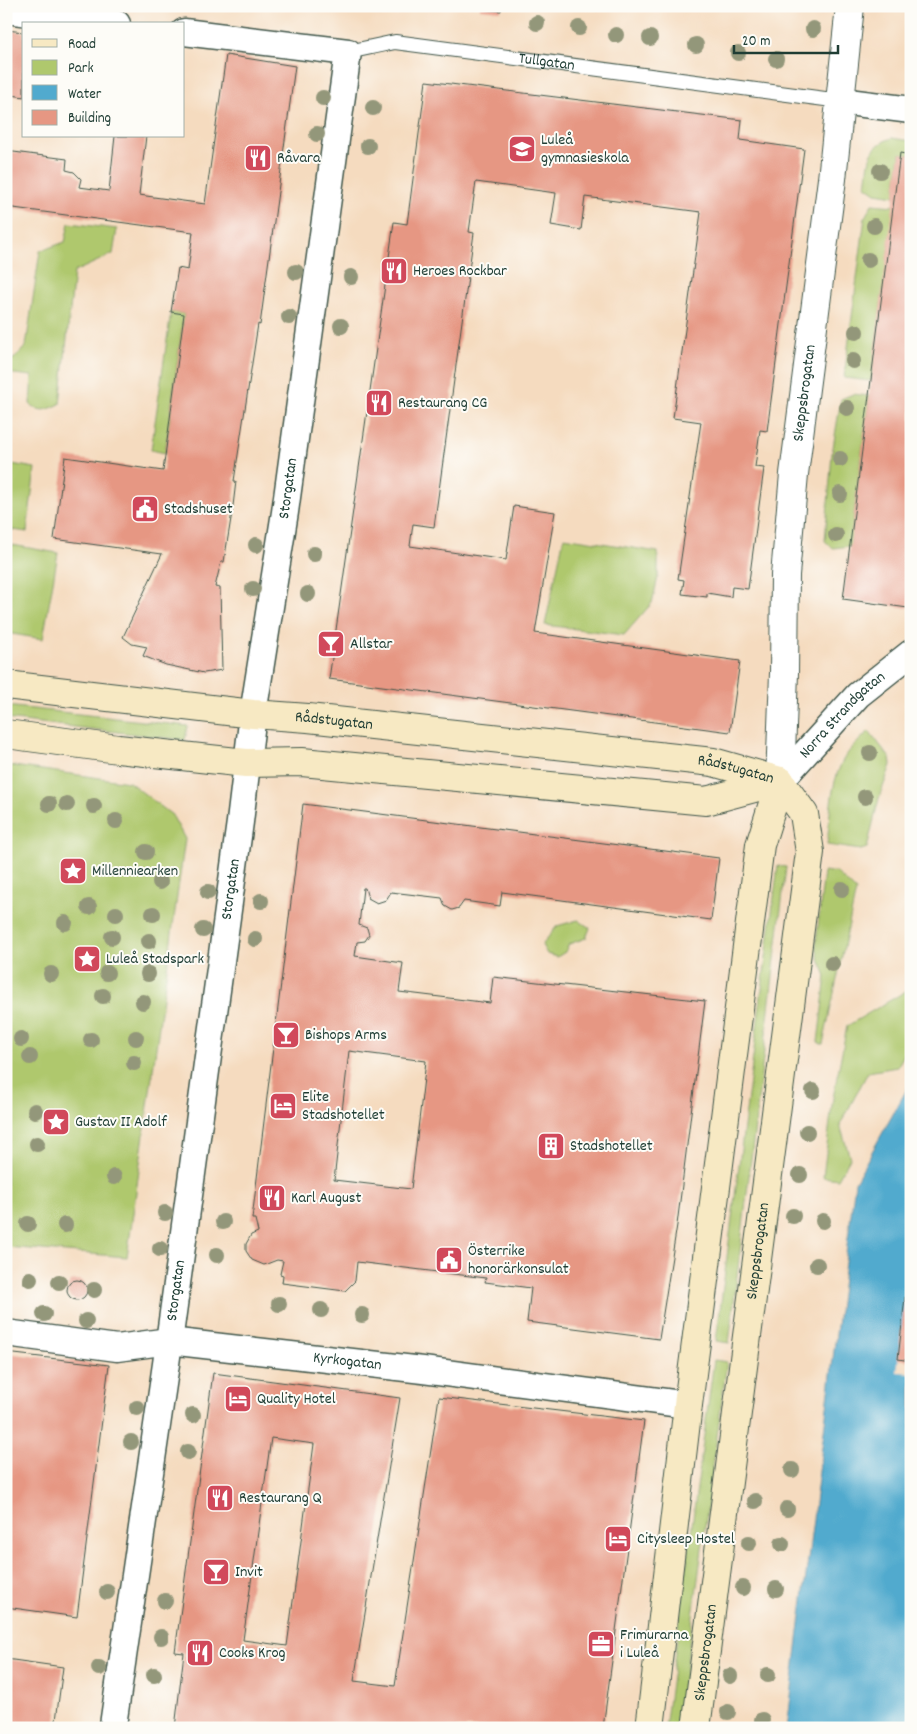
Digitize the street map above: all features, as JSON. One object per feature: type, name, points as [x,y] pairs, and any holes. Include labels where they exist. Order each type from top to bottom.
[{"type":"main road","name":"Rådstugatan","points":[[6,685],[253,714],[318,719],[713,762],[780,781]]},
{"type":"main road","name":"Rådstugatan","points":[[6,734],[246,763],[302,762],[706,801],[780,781]]},
{"type":"main road","name":"Skeppsbrogatan","points":[[650,1728],[688,1405],[760,845],[780,781]]},
{"type":"main road","name":"Skeppsbrogatan","points":[[696,1728],[810,852],[804,814],[780,781]]},
{"type":"street","name":"Skeppsbrogatan","points":[[780,781],[785,575],[794,474],[832,179],[850,6]]},
{"type":"street","points":[[6,10],[101,22]]},
{"type":"street","name":"Tullgatan","points":[[185,32],[348,52]]},
{"type":"street","name":"Storgatan","points":[[113,1725],[169,1341],[240,822],[246,763],[285,512],[348,52]]},
{"type":"street","name":"Tullgatan","points":[[840,101],[911,110]]},
{"type":"street","name":"Norra Strandgatan","points":[[780,781],[858,695],[910,654]]},
{"type":"street","name":"Kyrkogatan","points":[[6,1332],[117,1348],[169,1341],[423,1370],[688,1405]]},
{"type":"lane","name":"Tullgatan","points":[[348,52],[395,42],[840,101]]},
{"type":"green space","points":[[892,138],[911,141],[911,155],[900,153],[895,196],[876,193],[866,186],[869,162],[873,151]]},
{"type":"green space","points":[[872,204],[894,206],[871,381],[844,378],[865,217]]},
{"type":"green space","points":[[69,223],[117,229],[113,254],[74,272],[60,404],[41,410],[30,404],[32,376],[6,373],[6,358],[14,359],[26,346],[40,251],[65,242]]},
{"type":"green space","points":[[171,312],[184,314],[165,453],[151,450]]},
{"type":"green space","points":[[853,394],[869,396],[850,546],[833,548],[825,541],[832,454],[841,399]]},
{"type":"green space","points":[[6,463],[35,468],[27,532],[6,529]]},
{"type":"green space","points":[[564,537],[658,552],[658,577],[652,603],[624,635],[545,625]]},
{"type":"green space","points":[[6,544],[58,553],[43,639],[6,633]]},
{"type":"green space","points":[[6,706],[188,726],[185,740],[6,719]]},
{"type":"green space","points":[[869,731],[890,758],[891,765],[879,798],[867,848],[861,850],[827,845],[831,803],[837,773],[846,755]]},
{"type":"green space","name":"Luleå Stadspark","points":[[6,765],[129,782],[172,815],[185,839],[127,1257],[6,1247]]},
{"type":"green space","points":[[778,866],[786,867],[729,1343],[716,1341]]},
{"type":"green space","points":[[824,871],[837,873],[856,891],[823,1044],[821,1044],[818,1042],[826,976],[818,956],[816,944]]},
{"type":"green space","points":[[578,920],[590,928],[586,938],[569,944],[565,952],[557,957],[547,954],[542,945],[557,926]]},
{"type":"green space","points":[[911,988],[911,1043],[897,1067],[868,1072],[840,1125],[850,1158],[838,1179],[823,1177],[833,1098],[847,1026]]},
{"type":"green space","points":[[714,1360],[727,1362],[678,1728],[665,1728]]},
{"type":"water","points":[[911,1082],[911,1728],[787,1728],[855,1182]]},
{"type":"pier","points":[[905,1297],[911,1297],[911,1373],[897,1372]]},
{"type":"building","points":[[480,6],[501,6],[501,11],[480,9]]},
{"type":"building","points":[[6,30],[22,32],[22,97],[6,94]]},
{"type":"building","points":[[226,55],[295,66],[260,325],[258,324],[234,481],[236,481],[233,506],[224,562],[221,562],[215,587],[220,588],[222,670],[204,673],[166,665],[143,656],[147,647],[132,644],[123,637],[162,554],[54,539],[65,457],[163,471],[184,314],[171,312],[178,268],[188,270],[193,232],[6,207],[6,151],[67,159],[66,170],[74,172],[81,179],[79,187],[109,191],[115,138],[146,138],[139,195],[205,204]]},
{"type":"building","points":[[426,81],[742,120],[740,140],[804,149],[767,431],[760,430],[755,467],[764,468],[748,589],[732,587],[731,597],[707,593],[707,597],[682,594],[684,580],[678,579],[701,422],[673,418],[701,212],[585,197],[581,230],[551,225],[556,193],[476,182],[469,232],[474,233],[434,527],[413,524],[410,546],[506,560],[514,506],[555,512],[535,633],[740,661],[730,732],[329,679],[394,222],[407,224]]},
{"type":"building","points":[[900,153],[911,155],[911,586],[908,608],[843,599]]},
{"type":"building","name":"Stadshotellet","points":[[303,804],[719,858],[711,920],[502,892],[500,906],[464,901],[459,908],[452,910],[445,906],[442,898],[391,892],[386,900],[377,903],[368,898],[365,888],[363,888],[359,925],[367,928],[369,935],[365,941],[357,942],[355,956],[403,963],[399,992],[490,1003],[493,977],[705,1001],[677,1225],[659,1339],[527,1322],[531,1288],[485,1282],[486,1278],[357,1262],[355,1281],[345,1291],[282,1283],[283,1275],[280,1274],[283,1261],[277,1260],[264,1265],[252,1260],[246,1251],[246,1244],[251,1235],[258,1232],[255,1219],[252,1219]],"holes":[[[349,1051],[426,1061],[411,1189],[334,1180]]]},
{"type":"building","points":[[77,1280],[84,1283],[87,1290],[84,1297],[77,1300],[70,1297],[67,1290],[70,1283]]},
{"type":"building","points":[[905,1297],[911,1297],[911,1361],[898,1359]]},
{"type":"building","points":[[6,1353],[109,1365],[77,1617],[6,1607]]},
{"type":"building","points":[[213,1373],[400,1398],[354,1681],[395,1686],[439,1397],[644,1421],[603,1728],[175,1728],[184,1653],[175,1652]],"holes":[[[271,1438],[314,1444],[287,1646],[243,1640]]]},
{"type":"building","points":[[6,1659],[63,1667],[55,1728],[6,1728]]},
{"type":"place","name":"Luleå gymnasieskola","points":[[522,149]]},
{"type":"place","name":"Råvara","points":[[258,158]]},
{"type":"place","name":"Heroes Rockbar","points":[[394,271]]},
{"type":"place","name":"Restaurang CG","points":[[379,403]]},
{"type":"place","name":"Stadshuset","points":[[145,509]]},
{"type":"place","name":"Allstar","points":[[331,644]]},
{"type":"place","name":"Millenniearken","points":[[73,871]]},
{"type":"place","name":"Luleå Stadspark","points":[[87,959]]},
{"type":"place","name":"Bishops Arms","points":[[286,1035]]},
{"type":"place","name":"Elite Stadshotellet","points":[[283,1106]]},
{"type":"place","name":"Gustav II Adolf","points":[[56,1122]]},
{"type":"place","name":"Stadshotellet","points":[[551,1146]]},
{"type":"place","name":"Karl August","points":[[272,1198]]},
{"type":"place","name":"Österrike honorärkonsulat","points":[[449,1260]]},
{"type":"place","name":"Quality Hotel","points":[[238,1399]]},
{"type":"place","name":"Restaurang Q","points":[[220,1498]]},
{"type":"place","name":"Citysleep Hostel","points":[[618,1539]]},
{"type":"place","name":"Invit","points":[[216,1572]]},
{"type":"place","name":"Frimurarna i Luleå","points":[[601,1644]]},
{"type":"place","name":"Cooks Krog","points":[[200,1653]]}]
